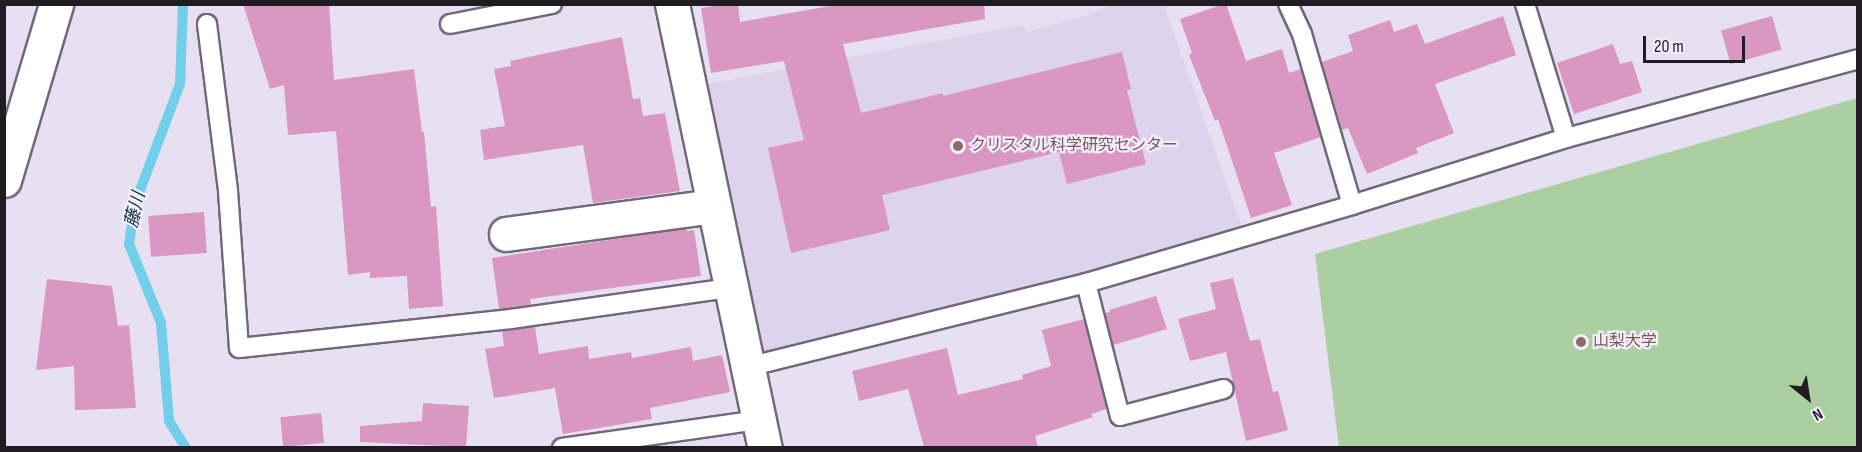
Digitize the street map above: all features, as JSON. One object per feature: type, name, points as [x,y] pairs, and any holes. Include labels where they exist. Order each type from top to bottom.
[{"type":"street","points":[[4,180],[56,4]]},
{"type":"street","points":[[672,4],[762,434]]},
{"type":"street","points":[[506,234],[713,206]]},
{"type":"lane","points":[[450,24],[552,4]]},
{"type":"lane","points":[[1287,4],[1302,34],[1352,205]]},
{"type":"lane","points":[[1525,4],[1566,138]]},
{"type":"lane","points":[[207,24],[228,191],[239,348],[511,320],[730,288]]},
{"type":"lane","points":[[747,367],[1086,283],[1352,205],[1566,138],[1857,59]]},
{"type":"lane","points":[[1086,283],[1120,416],[1224,389]]},
{"type":"lane","points":[[562,447],[762,434]]},
{"type":"shaded area","name":"クリスタル科学研究センター","points":[[1113,5],[1164,5],[1245,236],[747,367],[690,87],[1023,25],[1027,32],[1088,15]]},
{"type":"green space","name":"山梨大学","points":[[1857,98],[1857,447],[1339,447],[1315,254]]},
{"type":"building","points":[[243,4],[329,4],[334,80],[414,69],[422,132],[424,132],[431,207],[436,206],[443,306],[409,309],[407,276],[370,278],[370,272],[348,275],[336,131],[288,135],[284,85],[270,89]]},
{"type":"building","points":[[738,4],[740,22],[841,4],[984,4],[985,19],[843,44],[861,113],[943,93],[943,96],[1122,52],[1131,89],[1127,90],[1146,164],[1067,184],[1059,152],[882,195],[890,230],[791,253],[768,148],[804,140],[784,61],[711,73],[701,8]]},
{"type":"building","points":[[1226,4],[1246,61],[1282,49],[1289,73],[1301,69],[1321,137],[1274,153],[1292,205],[1251,218],[1218,119],[1215,121],[1189,55],[1192,53],[1180,19]]},
{"type":"building","points":[[1503,16],[1516,55],[1435,84],[1454,133],[1416,148],[1418,153],[1367,174],[1348,128],[1342,130],[1322,62],[1353,51],[1348,35],[1390,20],[1394,32],[1417,24],[1425,44]]},
{"type":"building","points":[[1772,16],[1782,50],[1731,64],[1721,31]]},
{"type":"building","points":[[622,37],[633,99],[640,98],[643,116],[665,113],[680,191],[593,203],[583,145],[484,160],[480,130],[505,126],[494,69],[511,66],[510,61]]},
{"type":"building","points":[[1613,44],[1620,64],[1632,61],[1642,92],[1574,114],[1557,63]]},
{"type":"building","points":[[204,212],[207,253],[151,257],[148,216]]},
{"type":"building","points":[[687,228],[687,231],[694,230],[701,276],[530,299],[531,305],[499,309],[492,258]]},
{"type":"building","points":[[1233,278],[1250,341],[1260,339],[1273,392],[1278,391],[1288,430],[1246,441],[1226,352],[1190,361],[1178,319],[1216,309],[1210,283]]},
{"type":"building","points":[[47,279],[112,286],[118,326],[129,325],[136,408],[75,410],[74,366],[36,370]]},
{"type":"building","points":[[1156,296],[1167,329],[1113,345],[1105,313]]},
{"type":"building","points":[[1084,319],[1107,409],[1091,414],[1093,417],[1035,436],[1038,447],[924,447],[908,389],[859,401],[852,371],[947,348],[958,395],[1023,379],[1022,375],[1051,366],[1042,330]]},
{"type":"building","points":[[535,327],[539,354],[588,346],[589,359],[631,352],[632,358],[691,347],[693,361],[722,355],[730,392],[650,408],[652,419],[563,434],[555,388],[494,398],[485,349],[504,346],[502,331]]},
{"type":"building","points":[[423,403],[469,406],[466,447],[360,442],[360,426],[422,421]]},
{"type":"building","points":[[321,413],[324,443],[283,447],[280,417]]},
{"type":"waterway","name":"藤川","points":[[183,4],[180,84],[135,204],[129,244],[161,323],[169,421],[186,448]]},
{"type":"place","name":"クリスタル科学研究センター","points":[[958,146]]},
{"type":"place","name":"山梨大学","points":[[1581,342]]}]
